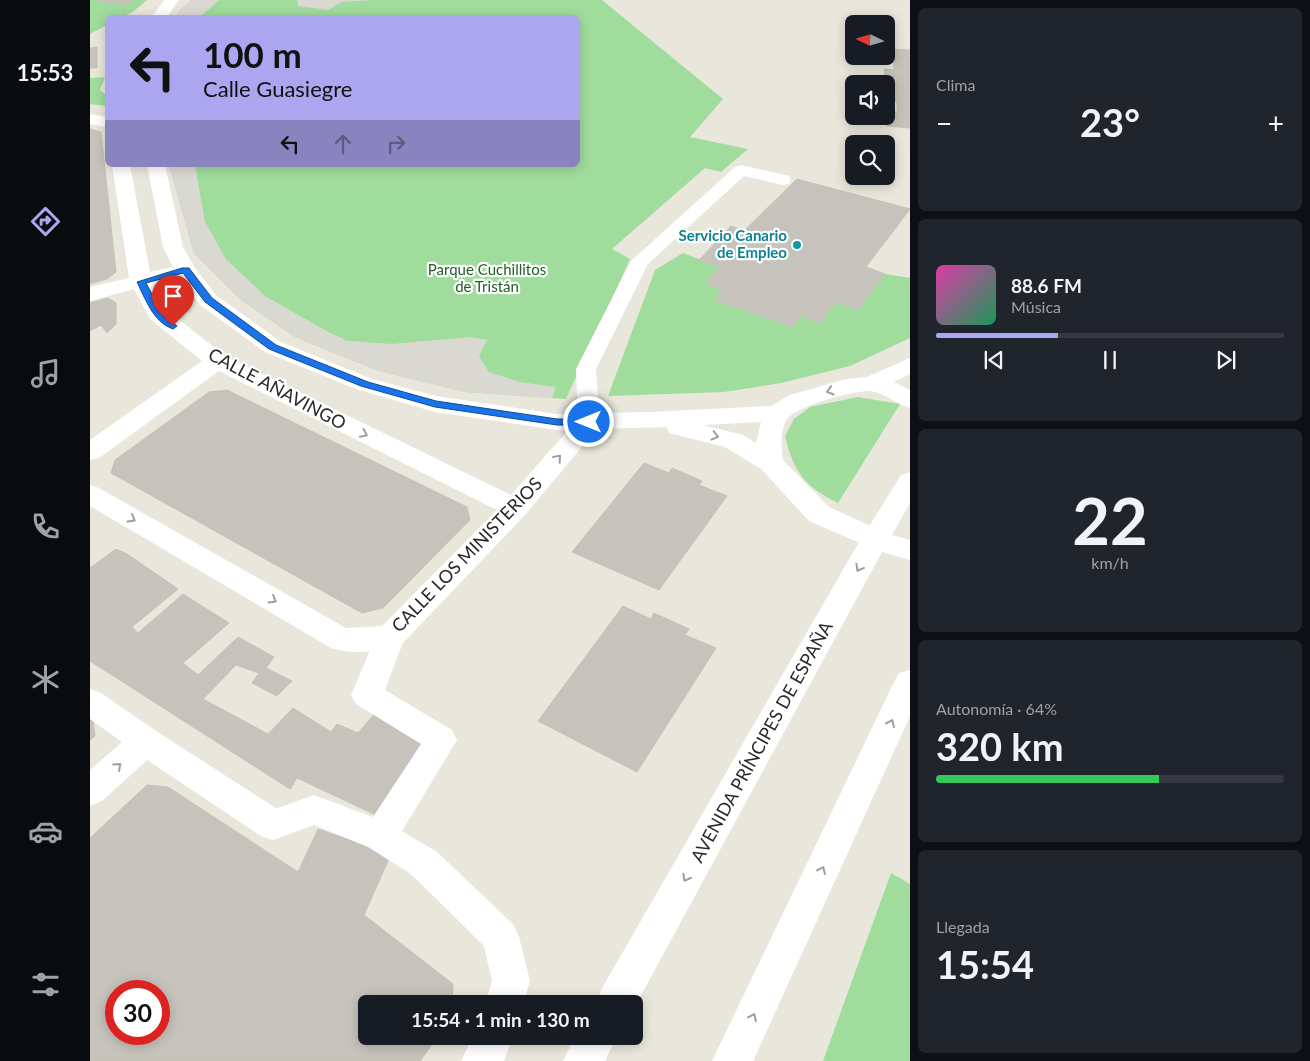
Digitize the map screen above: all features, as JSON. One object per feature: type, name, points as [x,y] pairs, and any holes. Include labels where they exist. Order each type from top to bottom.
[{"type":"street","points":[[160,15],[172,0]]},
{"type":"street","points":[[90,119],[105,122]]},
{"type":"street","name":"CALLE AÑAVINGO","points":[[121,167],[141,282],[158,314],[217,361],[515,508]]},
{"type":"street","points":[[156,167],[173,247],[186,270],[208,300],[273,347],[364,384],[435,404],[557,422],[650,420],[779,413]]},
{"type":"street","points":[[90,294],[186,270]]},
{"type":"street","points":[[90,452],[217,361]]},
{"type":"street","points":[[770,463],[769,433],[779,413],[785,407],[836,389],[871,384],[910,365]]},
{"type":"street","points":[[871,384],[910,400]]},
{"type":"street","points":[[650,420],[734,441],[770,463],[819,514],[876,540],[910,550]]},
{"type":"street","name":"CALLE LOS MINISTERIOS","points":[[90,494],[342,640],[390,637],[515,508],[589,422]]},
{"type":"street","name":"AVENIDA PRÍNCIPES DE ESPAÑA","points":[[620,995],[910,481]]},
{"type":"street","points":[[380,836],[441,740],[367,695],[390,637]]},
{"type":"street","points":[[732,1061],[910,682]]},
{"type":"street","points":[[90,702],[145,741],[273,825],[314,810],[380,836],[424,863],[500,938],[511,981],[507,995]]},
{"type":"street","points":[[90,791],[145,741]]},
{"type":"street","points":[[481,1061],[490,1045]]},
{"type":"street","points":[[584,1061],[592,1045]]},
{"type":"lane","points":[[589,422],[586,369],[640,261],[741,170],[783,180]]},
{"type":"green space","points":[[90,0],[147,0],[129,14],[105,15],[105,26],[90,34]]},
{"type":"green space","name":"Parque Cuchillitos de Tristán","points":[[191,0],[602,0],[723,99],[690,137],[748,149],[721,172],[705,168],[612,249],[630,259],[566,399],[465,392],[379,371],[295,337],[241,300],[194,253],[170,167],[580,167],[580,15],[177,15]]},
{"type":"green space","points":[[105,77],[100,90],[105,94],[105,106],[90,104],[90,78]]},
{"type":"green space","points":[[683,253],[720,267],[706,283],[723,290],[715,300],[793,327],[801,316],[820,323],[835,303],[858,309],[885,274],[910,278],[910,338],[850,366],[781,383],[724,392],[608,396],[655,270]]},
{"type":"green space","points":[[858,397],[900,404],[838,503],[817,491],[802,477],[792,459],[785,436],[794,419],[810,407]]},
{"type":"green space","points":[[891,873],[910,884],[910,1061],[823,1061]]},
{"type":"shaded area","points":[[191,0],[219,0],[202,15],[177,15]]},
{"type":"shaded area","points":[[297,0],[371,0],[342,2],[328,10],[298,6]]},
{"type":"shaded area","points":[[170,167],[195,167],[205,222],[226,259],[265,296],[330,333],[348,341],[392,344],[471,337],[487,340],[479,356],[489,372],[520,382],[556,387],[552,398],[465,392],[379,371],[295,337],[241,300],[194,253]]},
{"type":"building","points":[[96,0],[134,0],[123,5],[112,2],[108,4]]},
{"type":"building","points":[[97,47],[97,68],[90,68],[90,48]]},
{"type":"building","points":[[895,49],[910,50],[910,128],[887,126],[895,125],[897,102],[895,102],[895,75],[884,75],[884,69],[894,70]]},
{"type":"building","points":[[90,129],[101,132],[116,272],[107,279],[90,284]]},
{"type":"building","name":"Servicio Canario de Empleo","points":[[797,179],[910,209],[866,267],[885,274],[858,310],[835,303],[820,323],[801,316],[793,327],[715,300],[723,290],[705,283],[720,267],[699,260],[731,226],[744,231]]},
{"type":"building","points":[[108,298],[116,303],[116,324],[107,333],[101,325],[90,331],[90,303]]},
{"type":"building","points":[[227,390],[467,507],[470,520],[383,608],[362,613],[111,473],[115,460],[209,392]]},
{"type":"building","points":[[644,463],[669,473],[672,468],[702,481],[699,485],[727,496],[659,590],[572,552]]},
{"type":"building","points":[[116,549],[127,554],[178,589],[132,627],[138,633],[183,594],[229,623],[183,663],[198,675],[238,637],[274,657],[266,668],[292,681],[277,696],[252,683],[259,673],[236,665],[203,699],[268,734],[293,708],[331,732],[337,724],[358,733],[377,711],[430,742],[378,816],[297,778],[290,789],[90,661],[90,568]]},
{"type":"building","points":[[623,606],[651,619],[654,613],[689,629],[685,635],[716,648],[637,772],[538,721]]},
{"type":"building","points":[[90,719],[93,720],[95,736],[90,740]]},
{"type":"building","points":[[147,785],[168,787],[298,872],[318,829],[391,854],[364,915],[453,984],[452,995],[358,995],[358,1045],[432,1045],[420,1061],[90,1061],[90,838]]},
{"type":"place","name":"Servicio Canario de Empleo","points":[[797,245]]},
{"type":"route","points":[[173,326],[158,314],[141,282],[186,270],[208,300],[273,347],[364,384],[435,404],[557,422],[589,422]]}]
